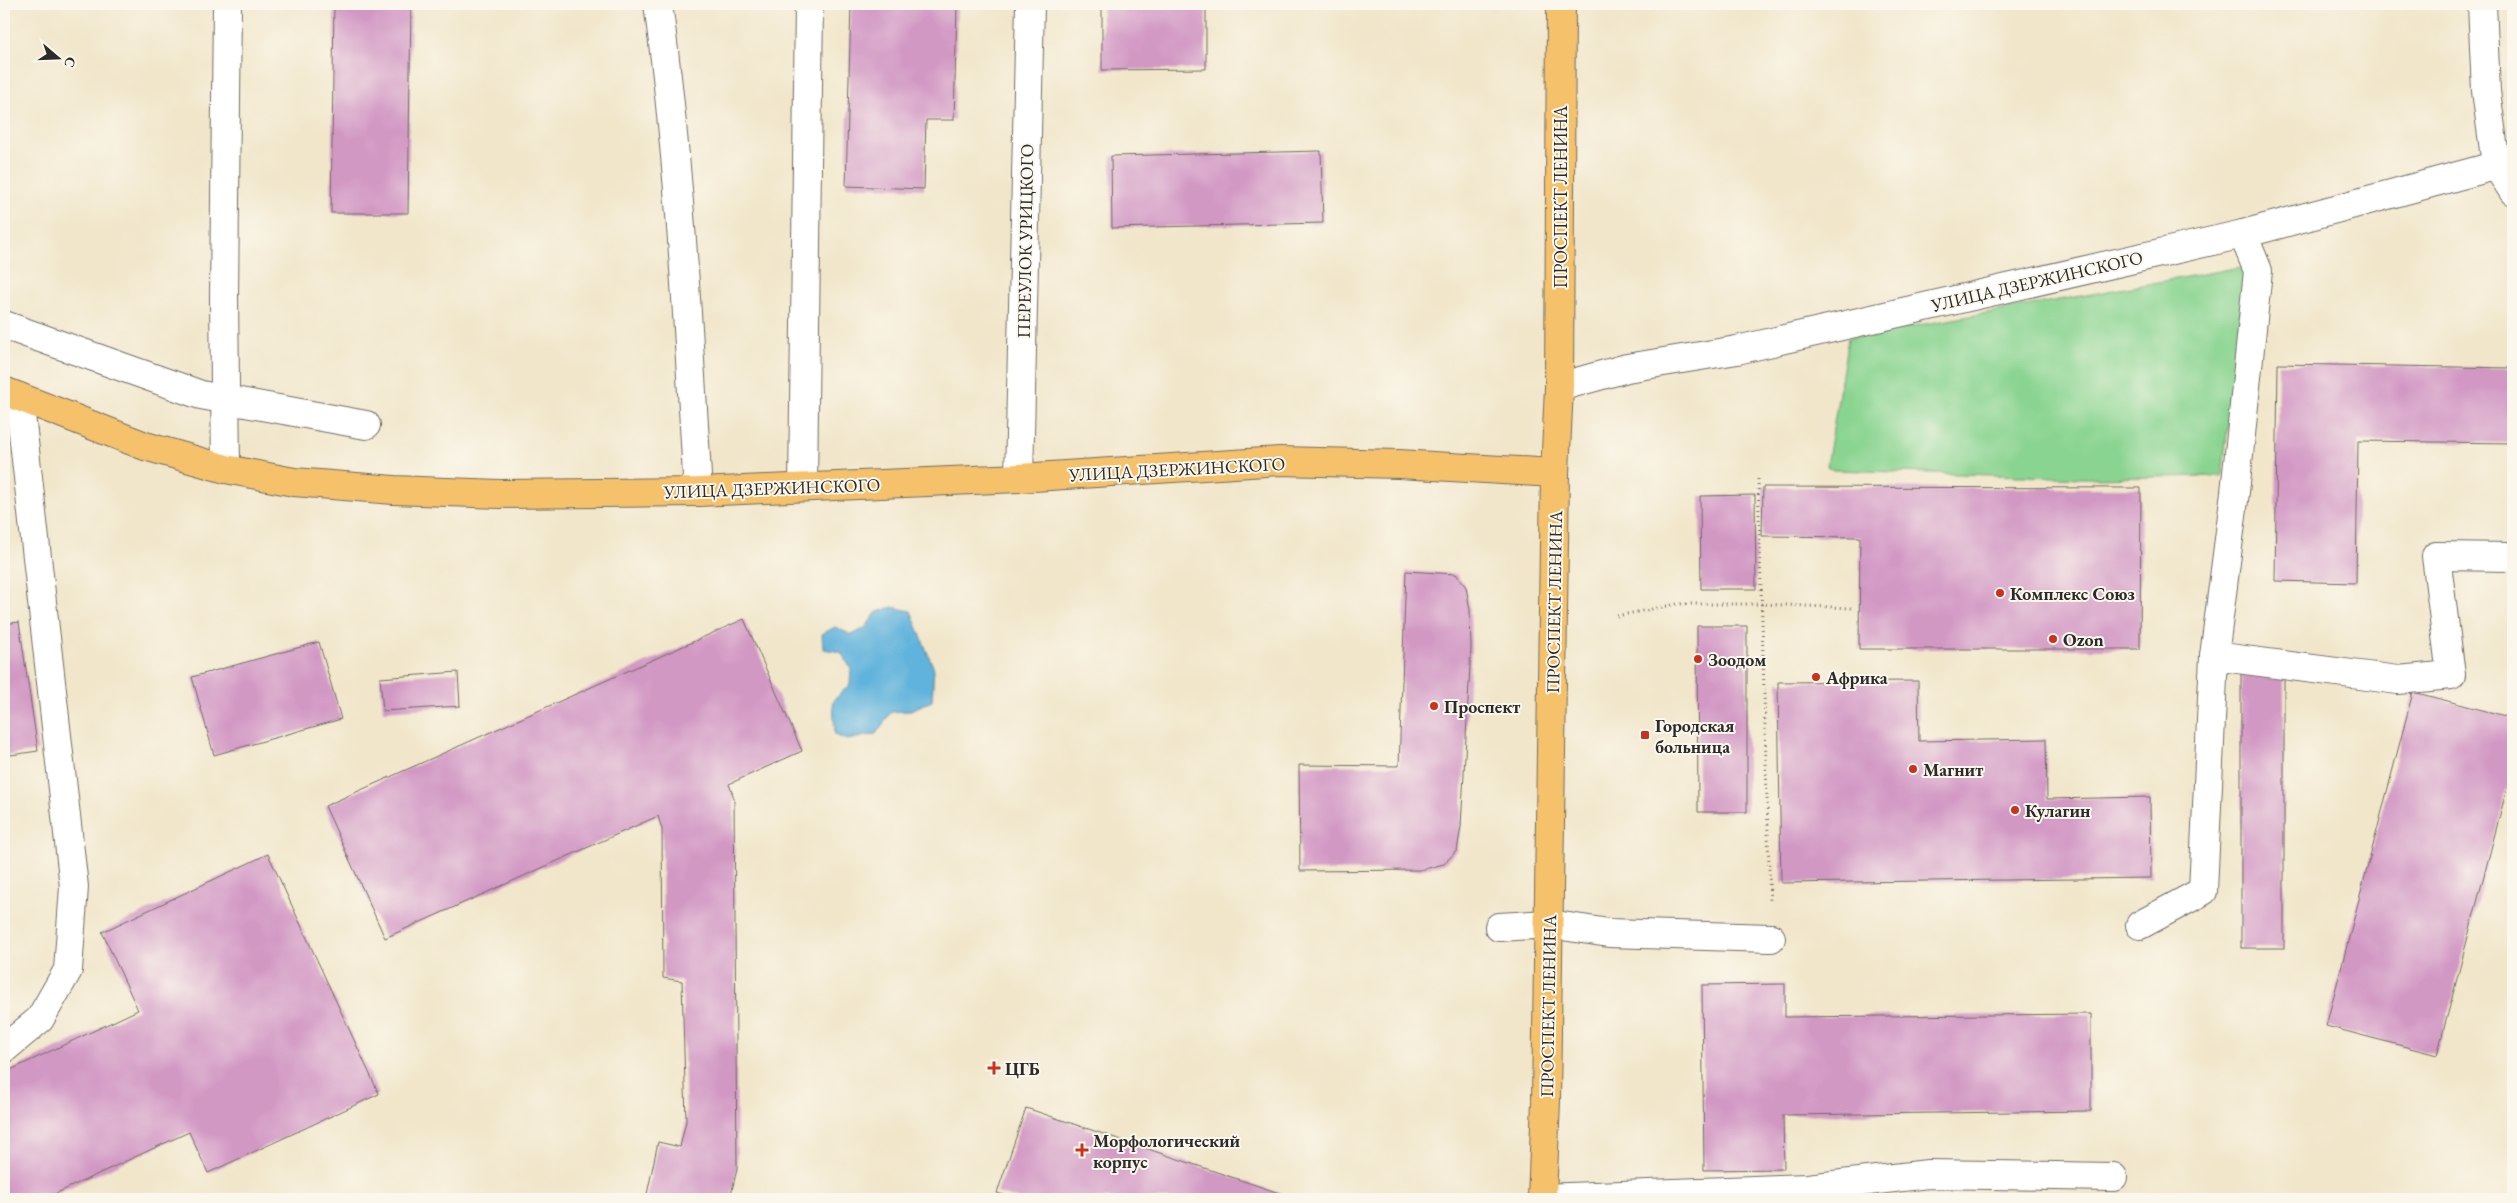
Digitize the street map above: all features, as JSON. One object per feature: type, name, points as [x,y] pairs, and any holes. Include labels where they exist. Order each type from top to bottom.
[{"type":"main road","name":"ПРОСПЕКТ ЛЕНИНА","points":[[1542,1199],[1549,924],[1555,473],[1558,387],[1561,4]]},
{"type":"main road","name":"УЛИЦА ДЗЕРЖИНСКОГО","points":[[11,394],[145,446],[226,469],[294,482],[394,490],[500,494],[698,492],[1019,478],[1280,461],[1399,464],[1555,473]]},
{"type":"street","points":[[226,4],[224,399],[226,469]]},
{"type":"street","points":[[658,4],[665,58],[682,250],[698,492]]},
{"type":"street","points":[[803,487],[809,4]]},
{"type":"street","name":"ПЕРЕУЛОК УРИЦКОГО","points":[[1019,478],[1030,4]]},
{"type":"street","points":[[2482,4],[2486,91],[2513,191]]},
{"type":"street","name":"УЛИЦА ДЗЕРЖИНСКОГО","points":[[1558,387],[1627,368],[1737,350],[2243,234],[2505,163]]},
{"type":"street","points":[[2140,926],[2203,890],[2214,656],[2235,492],[2258,271],[2243,234]]},
{"type":"street","points":[[4,325],[201,395],[366,425]]},
{"type":"street","points":[[4,1048],[40,1019],[68,970],[74,886],[11,394]]},
{"type":"street","points":[[2214,656],[2398,680],[2451,675],[2436,556],[2513,557]]},
{"type":"street","points":[[1499,927],[1549,924],[1609,933],[1771,938]]},
{"type":"street","points":[[1542,1199],[1808,1188],[1928,1174],[2113,1177]]},
{"type":"path","points":[[1758,479],[1771,938]]},
{"type":"path","points":[[1617,616],[1677,604],[1761,604],[1853,608]]},
{"type":"green space","points":[[2247,266],[2222,476],[2085,478],[1833,470],[1827,466],[1848,338]]},
{"type":"water","points":[[892,607],[911,611],[934,669],[932,701],[908,711],[891,712],[876,734],[847,740],[835,735],[833,701],[850,684],[851,669],[841,652],[823,649],[822,634],[835,627],[852,635],[865,628],[877,612]]},
{"type":"building","points":[[334,4],[411,4],[408,213],[331,213]]},
{"type":"building","points":[[851,4],[957,4],[954,120],[926,120],[924,189],[846,186]]},
{"type":"building","points":[[1102,4],[1206,4],[1206,69],[1102,70]]},
{"type":"building","points":[[1321,151],[1323,223],[1112,228],[1111,156]]},
{"type":"building","points":[[2278,364],[2513,368],[2513,443],[2358,441],[2356,583],[2275,581]]},
{"type":"building","name":"Комплекс Союз","points":[[1763,487],[2141,488],[2140,649],[1859,649],[1860,537],[1762,536]]},
{"type":"building","points":[[1755,495],[1756,589],[1701,589],[1700,496]]},
{"type":"building","name":"Проспект","points":[[1406,571],[1456,574],[1466,587],[1470,610],[1471,648],[1461,827],[1457,850],[1444,864],[1420,870],[1300,871],[1299,765],[1399,766]]},
{"type":"building","points":[[744,619],[802,751],[729,784],[734,798],[737,1169],[730,1199],[646,1199],[658,1142],[680,1147],[686,1121],[682,981],[663,978],[662,829],[658,816],[385,938],[325,806]]},
{"type":"building","points":[[19,622],[38,751],[4,756],[4,624]]},
{"type":"building","points":[[1697,626],[1747,626],[1747,812],[1698,812]]},
{"type":"building","points":[[319,642],[341,719],[214,755],[192,677]]},
{"type":"building","points":[[458,672],[460,706],[383,711],[380,678]]},
{"type":"building","points":[[2241,674],[2284,674],[2284,948],[2241,948]]},
{"type":"building","name":"Магнит","points":[[1918,681],[1919,741],[2046,739],[2047,799],[2150,797],[2151,878],[1781,883],[1778,682]]},
{"type":"building","points":[[2413,692],[2513,718],[2513,765],[2437,1055],[2326,1026]]},
{"type":"building","points":[[268,854],[379,1094],[208,1173],[189,1132],[44,1199],[4,1199],[4,1073],[138,1010],[102,932]]},
{"type":"building","points":[[1785,984],[1785,1017],[2091,1014],[2091,1111],[1783,1115],[1784,1169],[1704,1170],[1702,985]]},
{"type":"building","name":"Морфологический корпус","points":[[1026,1108],[1297,1199],[1017,1199],[997,1193]]},
{"type":"place","name":"Комплекс Союз","points":[[2000,593]]},
{"type":"place","name":"Ozon","points":[[2053,639]]},
{"type":"place","name":"Зоодом","points":[[1698,659]]},
{"type":"place","name":"Африка","points":[[1816,677]]},
{"type":"place","name":"Проспект","points":[[1434,706]]},
{"type":"place","name":"Городская больница","points":[[1645,735]]},
{"type":"place","name":"Магнит","points":[[1913,769]]},
{"type":"place","name":"Кулагин","points":[[2015,810]]},
{"type":"place","name":"ЦГБ","points":[[994,1068]]},
{"type":"place","name":"Морфологический корпус","points":[[1082,1150]]}]
